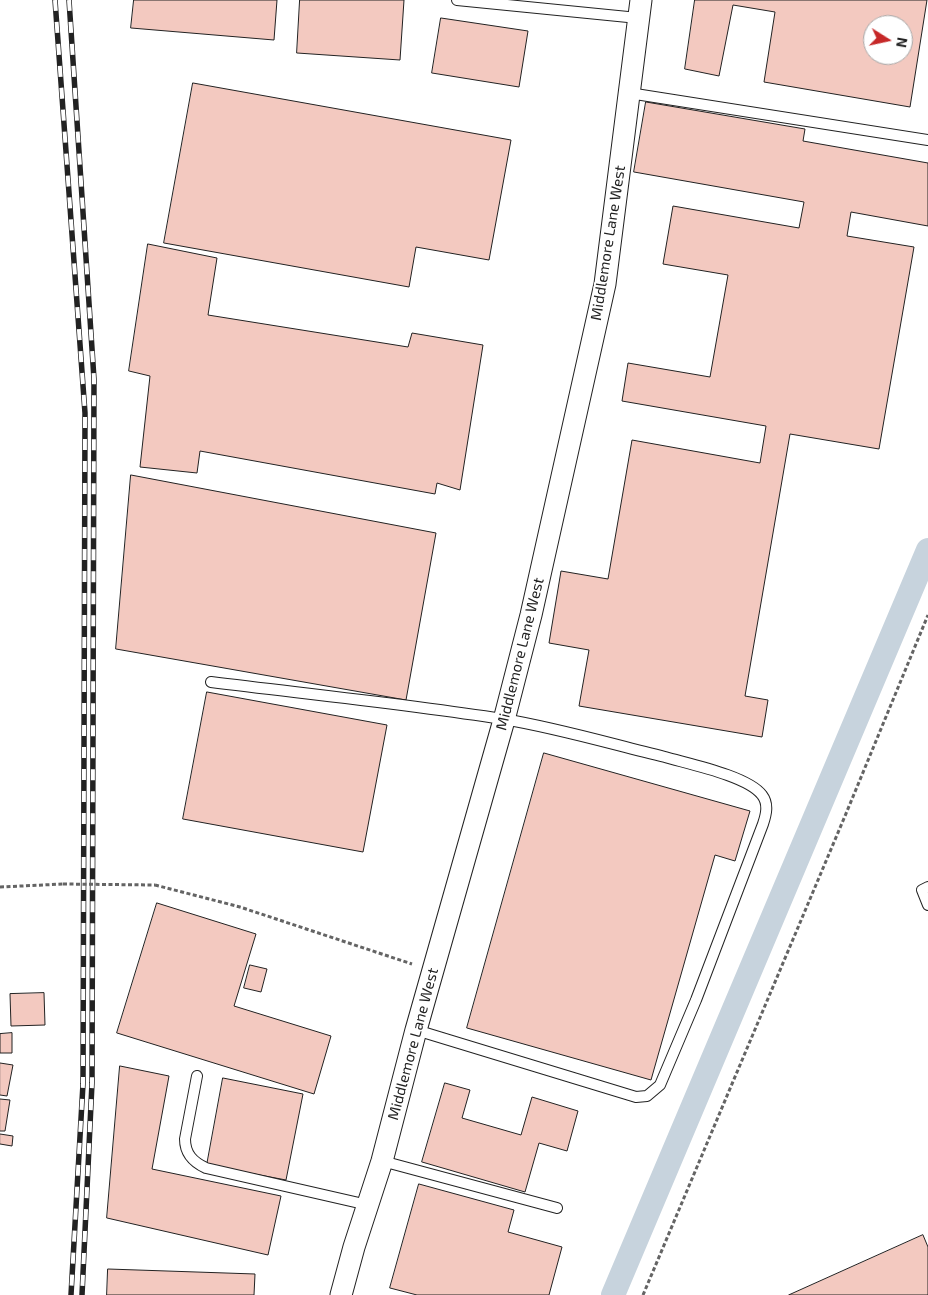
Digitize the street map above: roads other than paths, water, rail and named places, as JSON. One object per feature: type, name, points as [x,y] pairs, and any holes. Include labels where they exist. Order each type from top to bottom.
[{"type":"street","name":"Middlemore Lane West","points":[[341,1295],[354,1247],[382,1161],[416,1030],[504,720],[531,615],[605,284],[640,9]]},
{"type":"lane","points":[[457,0],[640,9]]},
{"type":"lane","points":[[629,93],[928,140]]},
{"type":"lane","points":[[211,682],[504,720],[564,732],[713,770],[745,782],[762,795],[766,804],[766,814],[696,1000],[660,1085],[647,1096],[636,1097],[416,1030]]},
{"type":"lane","points":[[928,887],[922,890],[928,905]]},
{"type":"lane","points":[[197,1076],[185,1148],[190,1157],[198,1164],[206,1168],[368,1205]]},
{"type":"lane","points":[[382,1161],[557,1208]]},
{"type":"waterway","points":[[613,1295],[928,550]]},
{"type":"railway","points":[[55,0],[85,413],[83,1084],[71,1295]]},
{"type":"railway","points":[[69,0],[94,379],[92,1083],[82,1295]]}]
